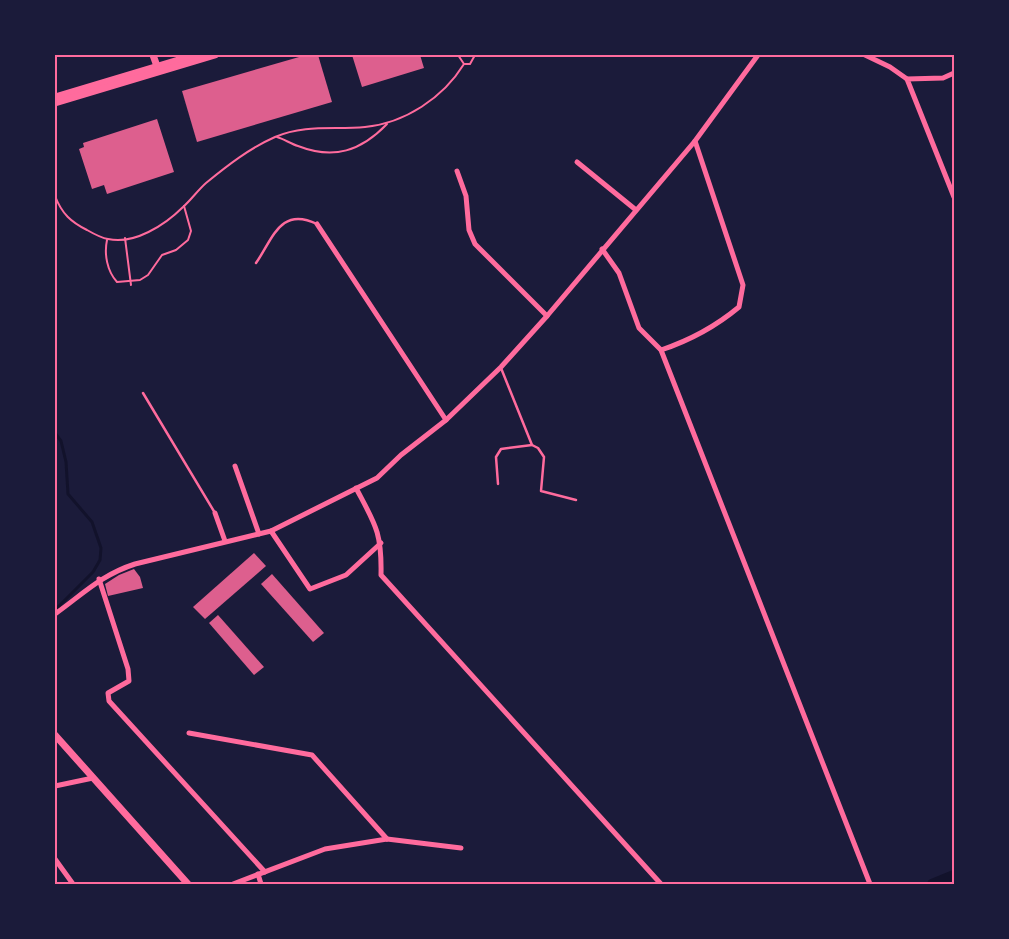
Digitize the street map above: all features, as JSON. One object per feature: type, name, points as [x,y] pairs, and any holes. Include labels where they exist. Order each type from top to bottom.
[{"type":"street","points":[[154,55],[158,69]]},
{"type":"street","points":[[55,103],[195,55]]},
{"type":"street","points":[[55,97],[215,55]]},
{"type":"street","points":[[55,614],[99,579],[135,564],[271,531],[377,478],[401,455],[446,420],[501,366],[547,316],[695,141],[758,55]]},
{"type":"street","points":[[865,55],[890,67],[907,79],[954,197]]},
{"type":"street","points":[[907,79],[943,78],[954,73]]},
{"type":"street","points":[[661,350],[689,340],[716,326],[739,308],[743,285],[695,141]]},
{"type":"street","points":[[577,162],[636,210]]},
{"type":"street","points":[[457,171],[466,196],[469,230],[475,244],[547,316]]},
{"type":"street","points":[[317,224],[446,420]]},
{"type":"street","points":[[602,249],[619,273],[639,328],[661,350],[870,884]]},
{"type":"street","points":[[235,466],[259,534]]},
{"type":"street","points":[[356,488],[378,528],[381,543],[381,575],[661,884]]},
{"type":"street","points":[[215,513],[225,541]]},
{"type":"street","points":[[271,531],[310,589],[346,576],[381,543]]},
{"type":"street","points":[[99,579],[128,669],[129,681],[108,693],[109,701],[266,872]]},
{"type":"street","points":[[189,733],[312,755],[387,839]]},
{"type":"street","points":[[55,735],[188,884]]},
{"type":"street","points":[[55,786],[93,778]]},
{"type":"street","points":[[233,884],[325,849],[387,839],[461,848]]},
{"type":"street","points":[[55,859],[73,884]]},
{"type":"street","points":[[258,874],[261,884]]},
{"type":"lane","points":[[256,263],[268,245],[273,233],[287,220],[304,218],[317,224]]},
{"type":"lane","points":[[501,366],[532,445]]},
{"type":"lane","points":[[143,393],[215,513]]},
{"type":"lane","points":[[498,484],[496,457],[501,449],[532,445],[538,448],[544,457],[541,491],[576,500]]},
{"type":"path","points":[[458,55],[464,64]]},
{"type":"path","points":[[464,64],[470,64],[475,55]]},
{"type":"path","points":[[55,196],[61,210],[70,221],[108,239],[125,238],[148,232],[164,224],[234,159],[276,137],[316,128],[364,127],[394,123],[429,102],[458,74],[464,64]]},
{"type":"path","points":[[276,137],[315,152],[339,153],[363,145],[386,124]]},
{"type":"path","points":[[108,239],[107,262],[115,279],[118,282],[140,280],[146,277],[159,258],[176,250],[188,240],[191,231],[184,206]]},
{"type":"path","points":[[125,238],[131,285]]},
{"type":"building","points":[[306,55],[318,55],[332,102],[197,142],[182,91]]},
{"type":"building","points":[[352,55],[420,55],[424,68],[362,87]]},
{"type":"building","points":[[157,119],[174,172],[107,194],[104,185],[92,189],[79,149],[84,147],[83,143]]},
{"type":"building","points":[[254,553],[266,566],[205,619],[193,607]]},
{"type":"building","points":[[134,569],[140,577],[143,588],[108,596],[105,584],[119,575]]},
{"type":"building","points":[[272,574],[324,633],[313,642],[261,584]]},
{"type":"building","points":[[218,615],[264,667],[254,675],[209,623]]},
{"type":"waterway","points":[[55,433],[61,441],[66,462],[68,494],[92,522],[101,548],[100,560],[93,572],[55,610]]},
{"type":"waterway","points":[[932,884],[954,875]]}]
